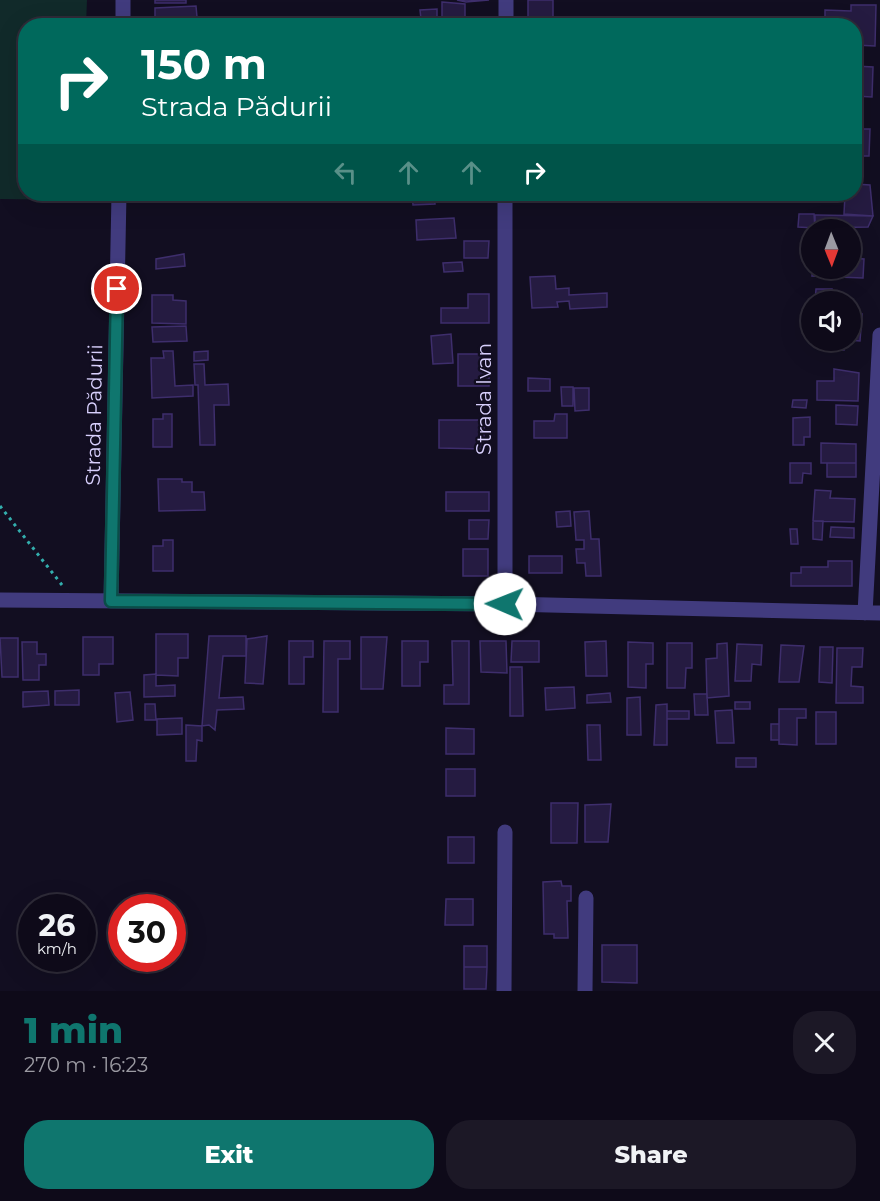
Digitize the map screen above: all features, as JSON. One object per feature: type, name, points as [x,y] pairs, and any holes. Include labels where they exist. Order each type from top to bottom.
[{"type":"street","points":[[123,0],[123,18]]},
{"type":"street","points":[[506,0],[506,18]]},
{"type":"street","name":"Strada Pădurii","points":[[111,601],[119,201]]},
{"type":"street","name":"Strada Ivan","points":[[505,201],[505,604]]},
{"type":"street","points":[[0,600],[505,604],[873,613],[880,335]]},
{"type":"street","points":[[504,991],[505,832]]},
{"type":"street","points":[[585,991],[586,898]]},
{"type":"path","points":[[0,506],[74,601]]},
{"type":"green space","points":[[0,0],[87,0],[86,18],[18,18],[18,199],[0,199]]},
{"type":"building","points":[[155,0],[186,0],[186,3],[155,3]]},
{"type":"building","points":[[457,0],[489,0],[466,2]]},
{"type":"building","points":[[528,0],[553,0],[553,17],[528,17]]},
{"type":"building","points":[[442,2],[465,4],[465,17],[442,18]]},
{"type":"building","points":[[851,5],[876,5],[875,46],[862,45],[862,18],[825,18],[825,10],[851,11]]},
{"type":"building","points":[[196,6],[197,17],[155,18],[155,8]]},
{"type":"building","points":[[437,9],[437,18],[421,18],[420,10]]},
{"type":"building","points":[[862,66],[873,67],[872,97],[862,96]]},
{"type":"building","points":[[862,129],[870,129],[869,156],[862,156]]},
{"type":"building","points":[[862,184],[870,185],[873,216],[844,214],[845,201],[862,201]]},
{"type":"building","points":[[413,201],[435,201],[435,204],[413,205]]},
{"type":"building","points":[[799,214],[814,214],[814,219],[801,219],[801,227],[798,227]]},
{"type":"building","points":[[815,215],[873,216],[868,227],[861,227],[861,219],[815,219]]},
{"type":"building","points":[[454,218],[456,238],[417,240],[416,220]]},
{"type":"building","points":[[464,241],[489,241],[488,258],[464,258]]},
{"type":"building","points":[[184,254],[185,266],[156,269],[156,259]]},
{"type":"building","points":[[861,259],[864,259],[863,278],[861,278]]},
{"type":"building","points":[[462,262],[463,271],[444,272],[443,263]]},
{"type":"building","points":[[555,276],[556,289],[569,288],[569,295],[607,293],[607,307],[570,309],[569,301],[557,302],[558,307],[532,308],[530,277]]},
{"type":"building","points":[[816,289],[832,289],[832,291],[816,291]]},
{"type":"building","points":[[468,294],[489,294],[489,323],[441,323],[441,308],[468,308]]},
{"type":"building","points":[[152,295],[173,295],[173,300],[186,301],[186,324],[152,323]]},
{"type":"building","points":[[186,326],[187,341],[153,342],[152,327]]},
{"type":"building","points":[[451,334],[453,363],[433,364],[431,336]]},
{"type":"building","points":[[163,351],[173,351],[175,386],[193,385],[193,396],[152,398],[151,358],[164,358]]},
{"type":"building","points":[[208,351],[208,360],[194,361],[194,352]]},
{"type":"building","points":[[458,354],[489,354],[489,386],[458,386]]},
{"type":"building","points":[[194,364],[204,364],[205,385],[228,384],[229,405],[214,405],[215,445],[200,445],[198,385],[195,385]]},
{"type":"building","points":[[834,369],[859,373],[858,401],[817,400],[817,381],[834,381]]},
{"type":"building","points":[[528,378],[550,379],[550,391],[528,391]]},
{"type":"building","points":[[561,387],[573,387],[573,406],[562,406]]},
{"type":"building","points":[[574,388],[589,388],[589,410],[575,411]]},
{"type":"building","points":[[793,400],[807,400],[806,408],[792,407]]},
{"type":"building","points":[[836,405],[858,406],[857,425],[836,424]]},
{"type":"building","points":[[163,414],[172,414],[172,447],[153,447],[153,419],[163,419]]},
{"type":"building","points":[[555,414],[567,414],[567,438],[534,438],[534,421],[554,421]]},
{"type":"building","points":[[810,417],[810,437],[804,437],[804,445],[793,445],[793,418]]},
{"type":"building","points":[[439,420],[484,420],[484,449],[439,448]]},
{"type":"building","points":[[821,443],[856,444],[856,463],[821,463]]},
{"type":"building","points":[[790,463],[811,463],[811,474],[803,473],[802,483],[790,483]]},
{"type":"building","points":[[827,463],[856,463],[856,477],[827,477]]},
{"type":"building","points":[[158,479],[182,479],[182,482],[192,482],[192,492],[204,492],[205,510],[159,511]]},
{"type":"building","points":[[815,490],[831,491],[830,498],[855,499],[854,522],[813,521]]},
{"type":"building","points":[[446,492],[489,492],[489,511],[446,511]]},
{"type":"building","points":[[570,511],[571,526],[557,527],[556,512]]},
{"type":"building","points":[[589,511],[591,539],[599,539],[601,576],[586,576],[585,563],[577,563],[576,549],[584,549],[584,540],[576,540],[574,512]]},
{"type":"building","points":[[469,520],[489,520],[488,539],[469,539]]},
{"type":"building","points":[[813,521],[823,521],[822,540],[813,539]]},
{"type":"building","points":[[831,527],[854,528],[854,538],[830,537]]},
{"type":"building","points":[[790,529],[797,529],[798,544],[791,544]]},
{"type":"building","points":[[163,540],[173,540],[173,571],[153,571],[153,546],[163,546]]},
{"type":"building","points":[[463,549],[488,549],[488,576],[463,576]]},
{"type":"building","points":[[529,556],[562,556],[562,573],[529,573]]},
{"type":"building","points":[[828,561],[852,561],[852,586],[791,586],[791,573],[801,573],[801,567],[828,567]]},
{"type":"building","points":[[156,634],[188,634],[188,658],[178,658],[178,676],[156,675]]},
{"type":"building","points":[[209,636],[246,636],[246,656],[223,656],[219,698],[243,697],[244,709],[217,710],[215,730],[209,725],[202,726]]},
{"type":"building","points":[[267,636],[263,684],[245,683],[247,639]]},
{"type":"building","points":[[83,637],[113,637],[113,664],[99,664],[99,675],[83,675]]},
{"type":"building","points":[[361,637],[387,637],[383,689],[361,689]]},
{"type":"building","points":[[0,638],[18,638],[18,677],[2,677]]},
{"type":"building","points":[[289,641],[313,641],[313,657],[304,657],[304,684],[289,684]]},
{"type":"building","points":[[324,641],[350,641],[350,659],[338,659],[338,712],[323,712]]},
{"type":"building","points":[[402,641],[428,641],[428,662],[420,662],[420,686],[402,686]]},
{"type":"building","points":[[452,641],[469,641],[469,704],[444,704],[444,685],[453,685]]},
{"type":"building","points":[[480,641],[506,641],[507,673],[481,672]]},
{"type":"building","points":[[512,641],[539,641],[539,662],[511,662]]},
{"type":"building","points":[[606,641],[607,676],[586,676],[585,642]]},
{"type":"building","points":[[22,642],[37,642],[37,654],[46,654],[46,665],[39,665],[39,680],[23,680]]},
{"type":"building","points":[[628,642],[653,643],[653,664],[646,664],[646,688],[628,687]]},
{"type":"building","points":[[667,643],[692,643],[692,668],[686,668],[685,688],[667,688]]},
{"type":"building","points":[[727,643],[729,696],[707,698],[706,659],[717,658],[717,644]]},
{"type":"building","points":[[737,644],[762,645],[761,665],[752,664],[751,681],[735,681]]},
{"type":"building","points":[[781,645],[804,646],[799,682],[779,682]]},
{"type":"building","points":[[820,647],[833,647],[832,683],[819,682]]},
{"type":"building","points":[[837,648],[863,648],[862,667],[852,667],[851,686],[863,687],[863,703],[836,703]]},
{"type":"building","points":[[510,667],[522,667],[523,716],[510,716]]},
{"type":"building","points":[[156,674],[156,686],[175,685],[175,696],[144,697],[144,675]]},
{"type":"building","points":[[574,687],[575,708],[546,710],[545,688]]},
{"type":"building","points":[[79,690],[79,705],[55,705],[55,691]]},
{"type":"building","points":[[48,691],[49,705],[23,707],[23,692]]},
{"type":"building","points":[[130,692],[133,720],[117,722],[115,693]]},
{"type":"building","points":[[610,693],[611,702],[587,703],[587,695]]},
{"type":"building","points":[[694,694],[707,694],[708,715],[695,715]]},
{"type":"building","points":[[640,697],[641,735],[627,735],[627,698]]},
{"type":"building","points":[[735,702],[750,702],[750,709],[735,709]]},
{"type":"building","points":[[145,704],[155,704],[156,720],[145,720]]},
{"type":"building","points":[[667,704],[667,745],[654,745],[656,705]]},
{"type":"building","points":[[779,709],[806,709],[806,718],[797,718],[797,745],[779,744]]},
{"type":"building","points":[[732,710],[734,743],[717,743],[715,711]]},
{"type":"building","points":[[667,711],[689,711],[689,719],[667,719]]},
{"type":"building","points":[[816,712],[836,712],[836,744],[816,744]]},
{"type":"building","points":[[182,718],[182,734],[157,735],[157,719]]},
{"type":"building","points":[[771,724],[779,724],[779,740],[771,740]]},
{"type":"building","points":[[186,725],[202,726],[202,741],[197,740],[196,761],[186,761]]},
{"type":"building","points":[[587,725],[600,725],[601,760],[588,760]]},
{"type":"building","points":[[446,728],[474,729],[474,754],[446,754]]},
{"type":"building","points":[[736,758],[756,758],[756,767],[736,767]]},
{"type":"building","points":[[446,769],[475,769],[475,796],[446,796]]},
{"type":"building","points":[[551,803],[578,803],[577,843],[551,843]]},
{"type":"building","points":[[611,804],[608,842],[585,842],[585,805]]},
{"type":"building","points":[[448,837],[474,837],[474,863],[448,863]]},
{"type":"building","points":[[561,881],[562,886],[571,886],[571,901],[567,901],[568,938],[554,938],[554,934],[544,934],[543,882]]},
{"type":"building","points":[[446,899],[473,899],[473,925],[445,925]]},
{"type":"building","points":[[602,945],[637,945],[637,983],[602,982]]},
{"type":"building","points":[[464,946],[487,946],[487,967],[464,967]]},
{"type":"building","points":[[464,967],[487,967],[486,989],[464,989]]},
{"type":"route","points":[[117,289],[111,601],[505,604]]}]
